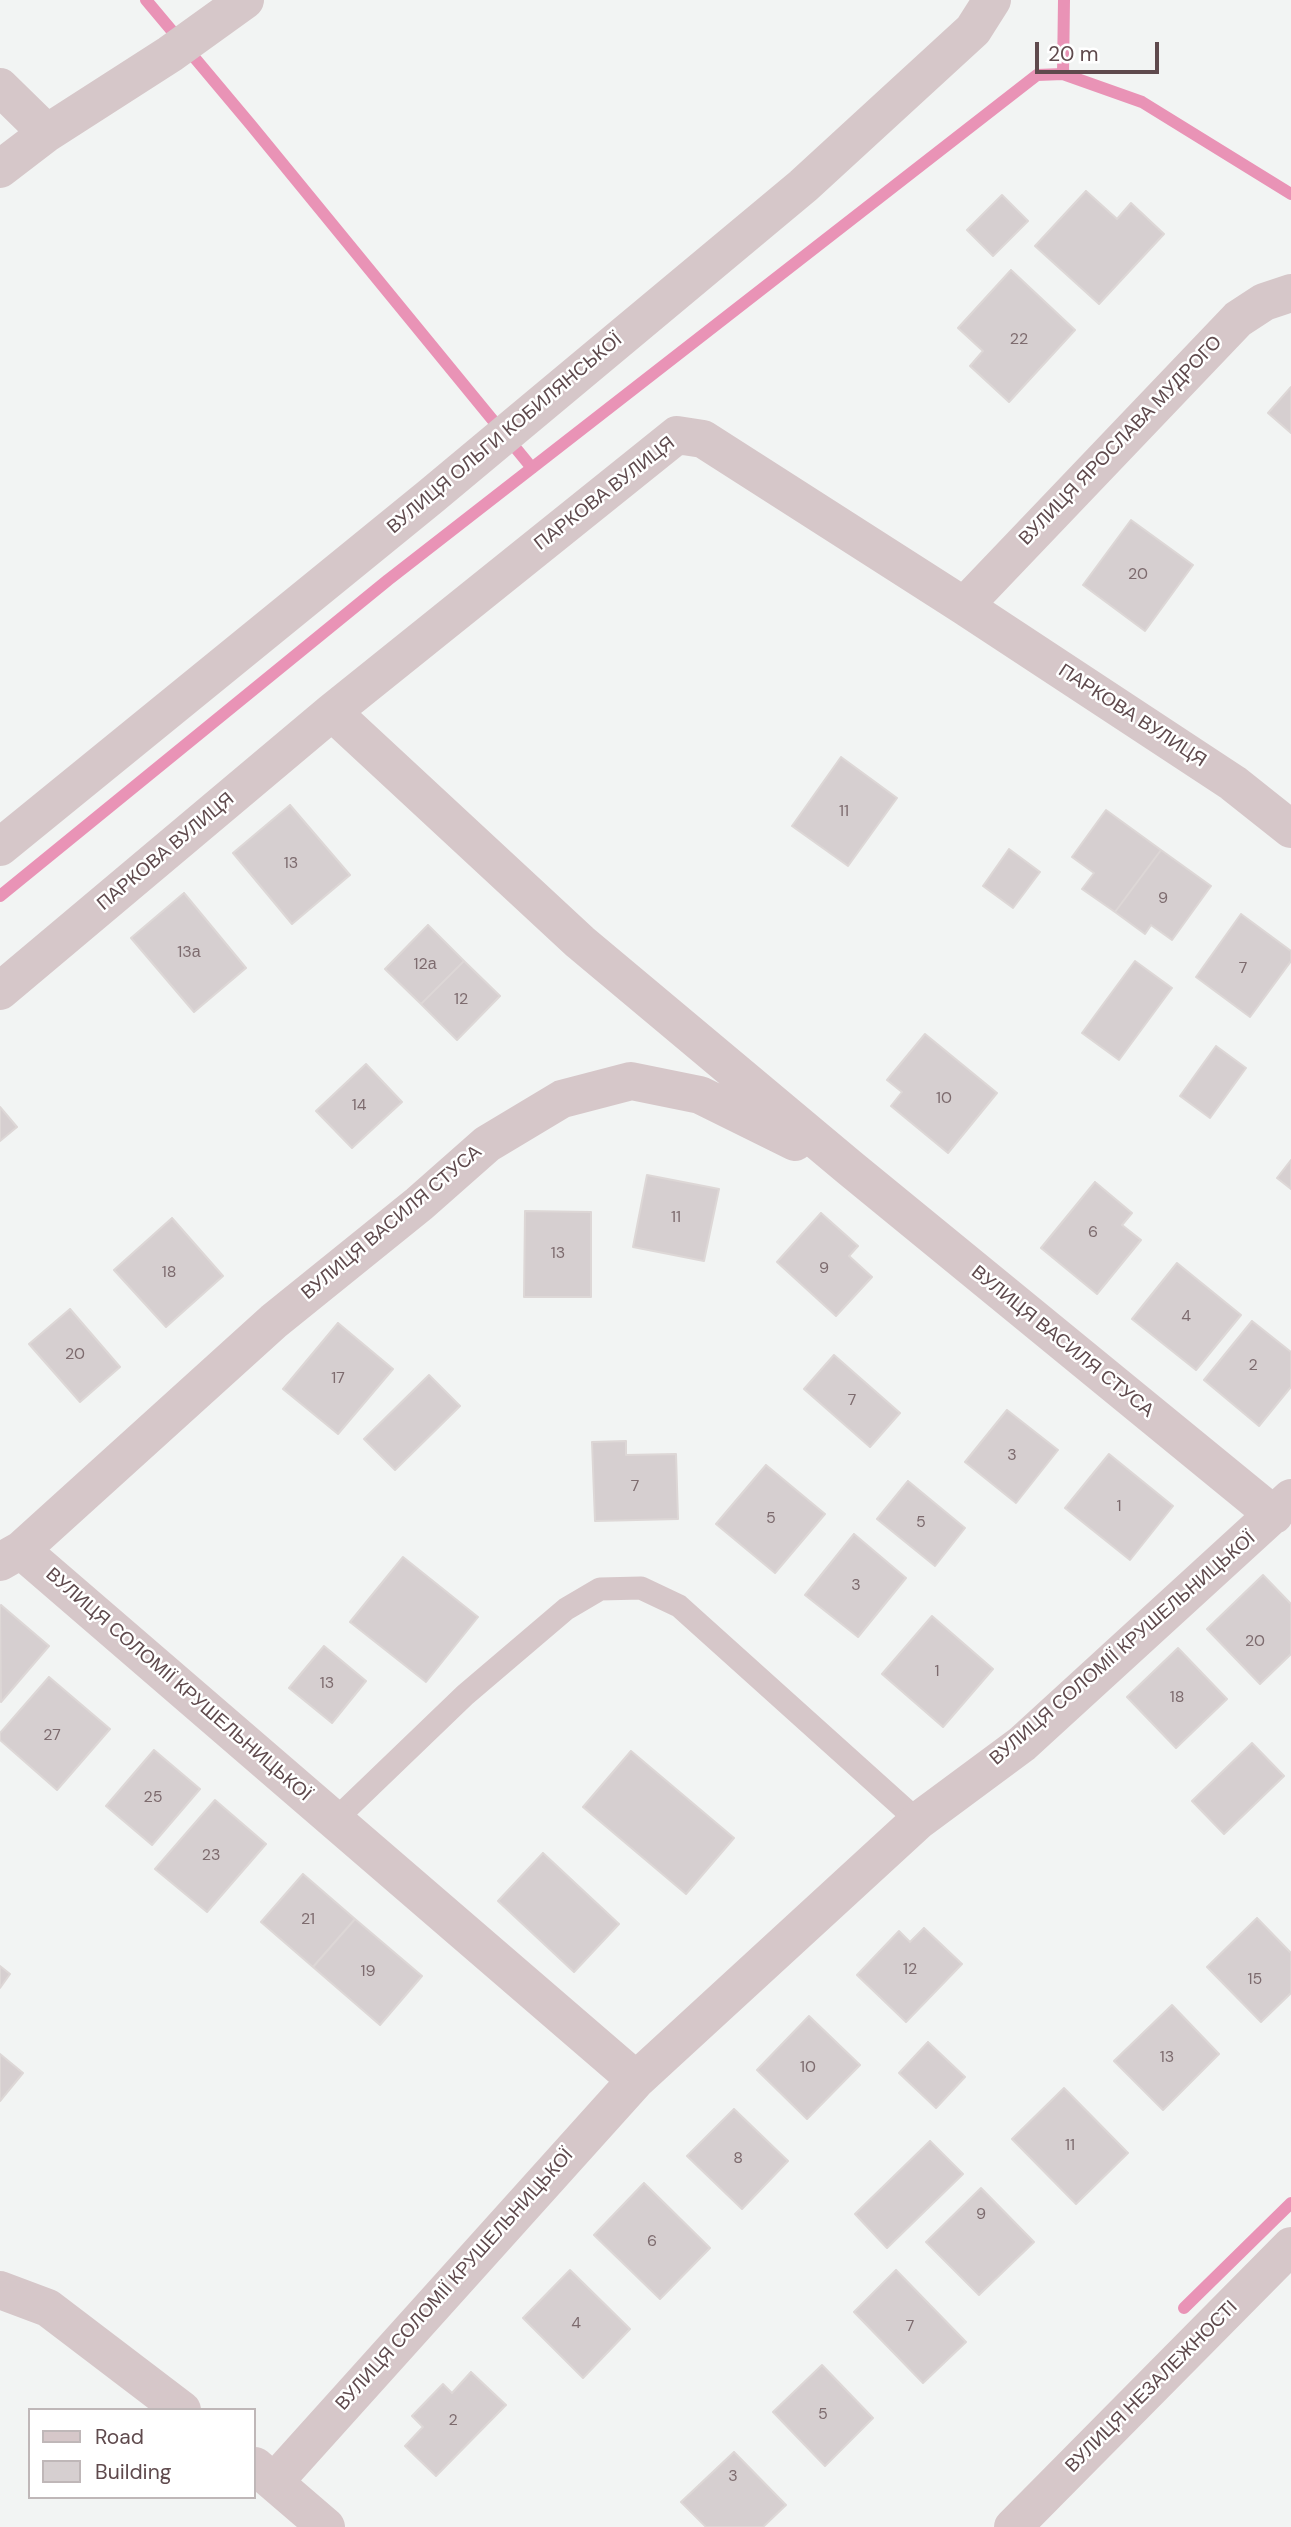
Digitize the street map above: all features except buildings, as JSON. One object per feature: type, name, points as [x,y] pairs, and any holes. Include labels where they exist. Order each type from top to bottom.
[{"type":"street","points":[[0,169],[47,133],[203,32],[245,0]]},
{"type":"street","name":"ВУЛИЦЯ ОЛЬГИ КОБИЛЯНСЬКОЇ","points":[[0,847],[430,497],[803,186],[973,30],[992,0]]},
{"type":"street","points":[[0,86],[47,133]]},
{"type":"street","name":"ВУЛИЦЯ ЯРОСЛАВА МУДРОГО","points":[[964,606],[1238,319],[1264,302],[1291,293]]},
{"type":"street","name":"ПАРКОВА ВУЛИЦЯ","points":[[0,991],[332,712],[677,435],[703,439],[964,606],[1233,783],[1291,829]]},
{"type":"street","name":"ВУЛИЦЯ ВАСИЛЯ СТУСА","points":[[332,712],[580,942],[849,1168],[1283,1507]]},
{"type":"street","name":"ВУЛИЦЯ ВАСИЛЯ СТУСА","points":[[11,1556],[274,1321],[419,1204],[487,1144],[562,1099],[631,1081],[700,1095],[849,1168]]},
{"type":"street","name":"ВУЛИЦЯ СОЛОМІЇ КРУШЕЛЬНИЦЬКОЇ","points":[[264,2473],[636,2080],[918,1821],[1021,1744],[1283,1507]]},
{"type":"street","name":"ВУЛИЦЯ СОЛОМІЇ КРУШЕЛЬНИЦЬКОЇ","points":[[11,1556],[335,1820],[636,2080]]},
{"type":"street","name":"ВУЛИЦЯ НЕЗАЛЕЖНОСТІ","points":[[1013,2527],[1291,2246]]},
{"type":"street","points":[[0,2290],[48,2308],[179,2408]]},
{"type":"street","points":[[264,2473],[326,2527]]},
{"type":"lane","points":[[335,1820],[465,1695],[566,1609],[600,1589],[641,1588],[680,1606],[918,1821]]},
{"type":"waterway","points":[[146,0],[532,468]]},
{"type":"waterway","points":[[1063,74],[1064,0]]},
{"type":"waterway","points":[[0,896],[388,580],[1037,75],[1063,74],[1142,102],[1291,194]]},
{"type":"waterway","points":[[1184,2308],[1291,2203]]}]
